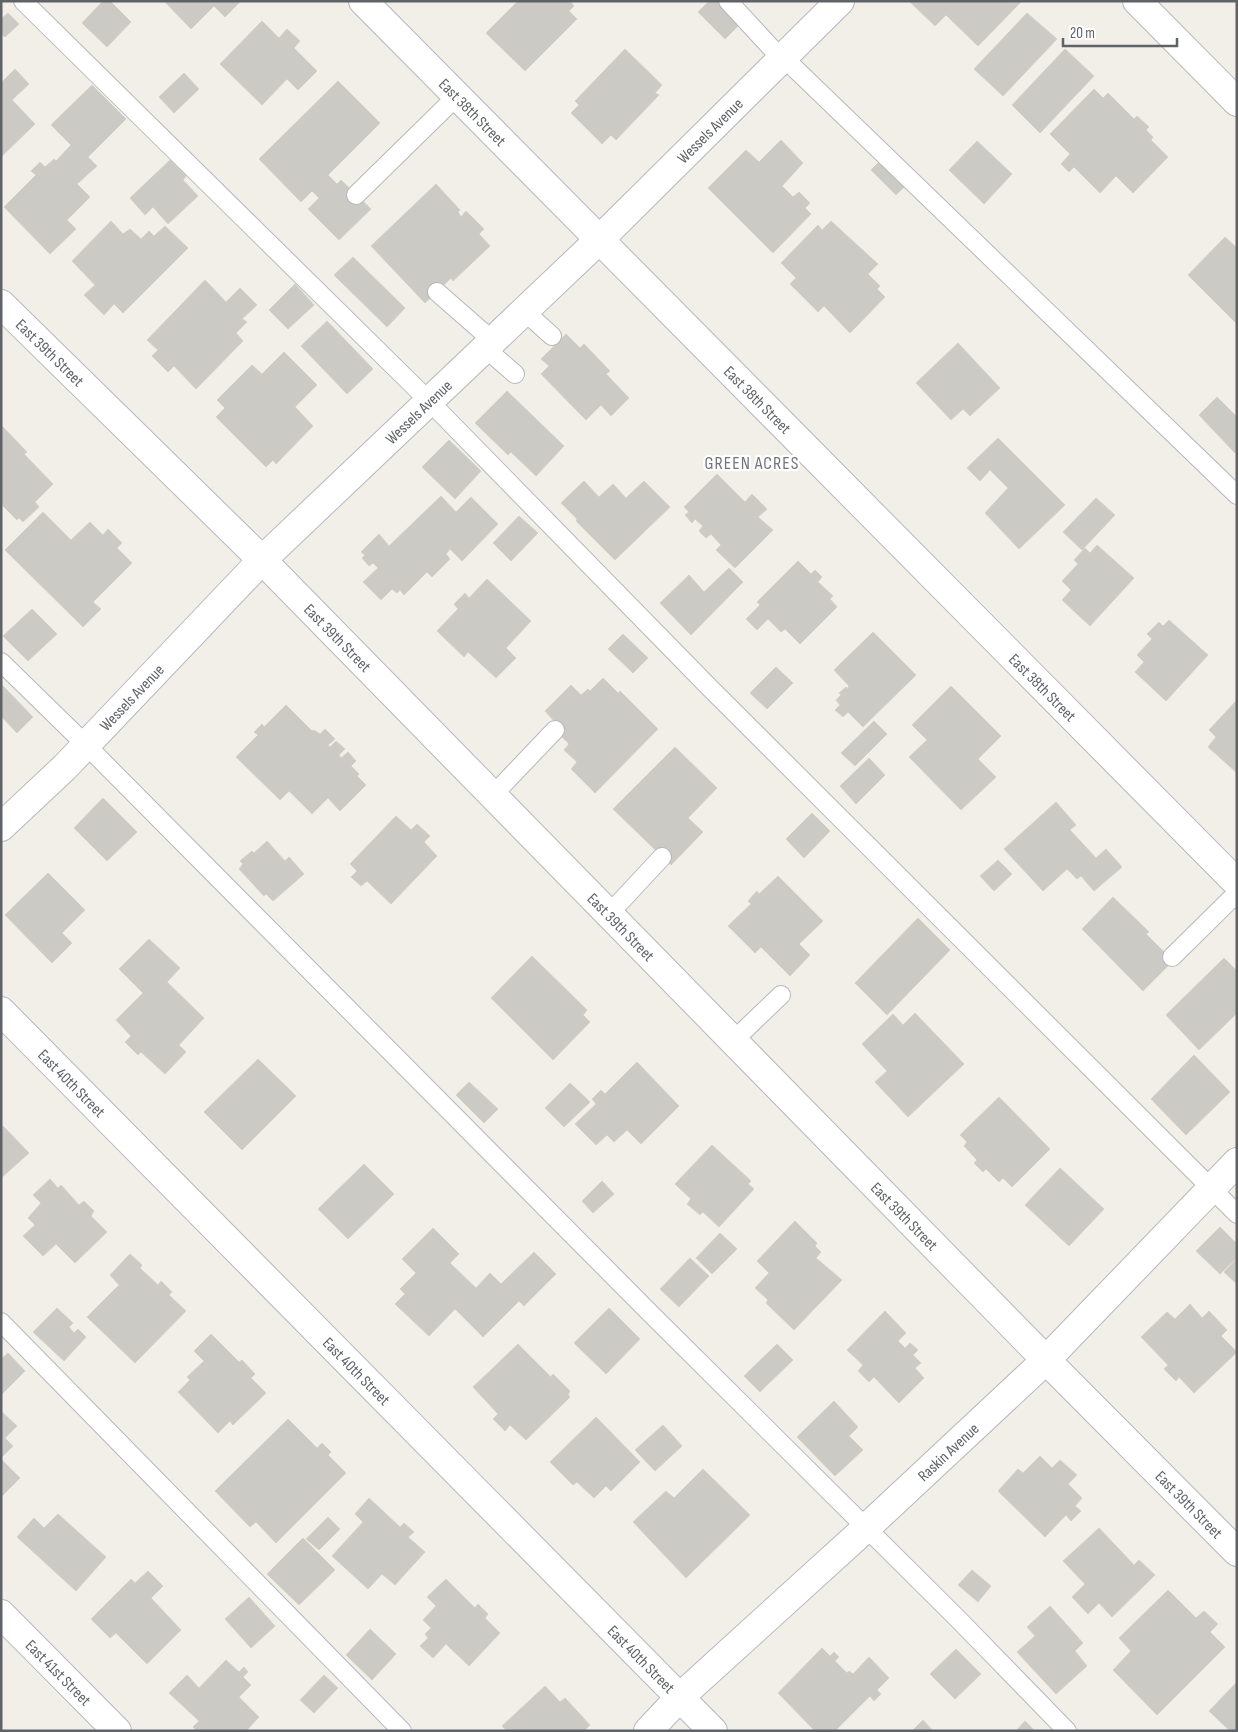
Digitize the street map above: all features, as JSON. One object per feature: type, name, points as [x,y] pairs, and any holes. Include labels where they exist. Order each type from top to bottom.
[{"type":"street","name":"East 38th Street","points":[[363,1],[1237,883]]},
{"type":"street","name":"Wessels Avenue","points":[[1,827],[86,745],[262,560],[600,239],[840,1]]},
{"type":"street","points":[[1137,1],[1237,102]]},
{"type":"street","name":"East 39th Street","points":[[1,304],[262,560],[1046,1360],[1237,1552]]},
{"type":"street","name":"East 40th Street","points":[[1,1011],[712,1731]]},
{"type":"street","name":"Raskin Avenue","points":[[648,1731],[680,1698],[866,1529],[1046,1360],[1237,1162]]},
{"type":"street","name":"East 41st Street","points":[[1,1614],[117,1731]]},
{"type":"lane","points":[[23,1],[429,402],[709,687],[1237,1214]]},
{"type":"lane","points":[[728,1],[776,53],[784,57],[1237,495]]},
{"type":"lane","points":[[356,194],[457,96]]},
{"type":"lane","points":[[437,292],[489,344],[515,374]]},
{"type":"lane","points":[[524,311],[552,336]]},
{"type":"lane","points":[[1,662],[958,1619],[1067,1731]]},
{"type":"lane","points":[[492,795],[555,730]]},
{"type":"lane","points":[[609,914],[662,858]]},
{"type":"lane","points":[[1172,957],[1237,893]]},
{"type":"lane","points":[[733,1041],[781,994]]},
{"type":"lane","points":[[1,1322],[402,1731]]},
{"type":"building","points":[[103,1],[110,1],[131,22],[107,47],[82,23]]},
{"type":"building","points":[[164,1],[241,1],[225,17],[214,6],[191,29]]},
{"type":"building","points":[[518,1],[570,1],[574,6],[569,11],[577,19],[525,71],[486,33]]},
{"type":"building","points":[[709,1],[725,1],[744,20],[725,39],[698,12]]},
{"type":"building","points":[[909,1],[1021,2],[978,46],[946,15],[935,26]]},
{"type":"building","points":[[8,13],[19,24],[5,37],[1,34],[1,19]]},
{"type":"building","points":[[1027,13],[1057,39],[1003,96],[974,69]]},
{"type":"building","points":[[262,21],[279,38],[287,29],[300,41],[294,48],[317,71],[298,90],[287,79],[262,105],[220,64]]},
{"type":"building","points":[[625,49],[662,85],[655,93],[659,95],[616,140],[611,135],[602,144],[571,113],[579,105],[575,101]]},
{"type":"building","points":[[1065,49],[1094,76],[1040,133],[1012,105]]},
{"type":"building","points":[[15,69],[29,84],[12,100],[35,124],[1,157],[1,83]]},
{"type":"building","points":[[184,73],[199,89],[174,113],[159,97]]},
{"type":"building","points":[[338,81],[380,123],[328,175],[337,184],[341,180],[371,209],[339,240],[308,209],[319,198],[312,191],[301,202],[259,159]]},
{"type":"building","points":[[92,85],[126,119],[88,157],[97,166],[77,184],[90,197],[67,220],[76,229],[50,254],[4,207],[36,175],[31,171],[40,162],[45,167],[54,159],[56,161],[71,145],[51,125]]},
{"type":"building","points":[[1094,89],[1103,98],[1108,93],[1134,119],[1137,116],[1149,127],[1146,130],[1153,137],[1151,140],[1168,157],[1133,193],[1116,176],[1100,193],[1074,167],[1069,172],[1061,164],[1070,154],[1050,134]]},
{"type":"building","points":[[781,140],[803,163],[782,186],[793,197],[799,192],[810,203],[805,208],[811,214],[773,253],[708,188],[746,150],[759,162]]},
{"type":"building","points":[[977,141],[1012,174],[984,204],[949,170]]},
{"type":"building","points":[[170,160],[186,176],[183,180],[198,196],[168,224],[153,207],[145,215],[130,198]]},
{"type":"building","points":[[880,161],[906,185],[896,195],[871,170]]},
{"type":"building","points":[[436,184],[460,210],[458,212],[461,217],[466,211],[484,229],[479,234],[490,246],[453,281],[451,278],[425,303],[371,246]]},
{"type":"building","points":[[111,221],[123,234],[130,229],[141,239],[149,231],[154,236],[165,226],[188,248],[123,313],[114,304],[104,315],[84,295],[95,285],[72,261]]},
{"type":"building","points":[[831,221],[878,264],[868,274],[880,286],[877,289],[885,297],[850,333],[824,306],[818,312],[790,284],[796,278],[781,263],[818,225],[822,230]]},
{"type":"building","points":[[1225,237],[1237,248],[1237,324],[1188,275]]},
{"type":"building","points":[[353,257],[405,308],[387,327],[334,275]]},
{"type":"building","points":[[205,280],[226,302],[240,288],[257,305],[242,319],[247,322],[236,333],[243,341],[196,389],[174,366],[168,372],[152,356],[158,350],[147,340]]},
{"type":"building","points":[[295,284],[314,305],[288,329],[269,310]]},
{"type":"building","points":[[327,321],[373,369],[347,394],[301,346]]},
{"type":"building","points":[[566,334],[580,348],[584,344],[610,371],[606,374],[629,398],[611,416],[601,405],[586,420],[541,374],[549,366],[541,359]]},
{"type":"building","points":[[958,343],[1000,388],[970,416],[963,409],[951,420],[916,383]]},
{"type":"building","points":[[284,352],[317,385],[295,407],[313,426],[276,464],[273,460],[266,467],[216,417],[225,408],[217,400],[252,365],[262,374]]},
{"type":"building","points":[[507,391],[564,446],[536,476],[511,452],[508,455],[475,423]]},
{"type":"building","points":[[1217,397],[1237,417],[1237,451],[1235,453],[1199,415]]},
{"type":"building","points":[[1,425],[27,452],[24,454],[53,484],[35,502],[39,507],[23,522],[19,518],[17,520],[1,504]]},
{"type":"building","points":[[998,438],[1065,505],[1019,549],[985,513],[1008,488],[990,470],[980,481],[967,468]]},
{"type":"building","points":[[449,440],[481,471],[455,499],[422,467]]},
{"type":"building","points":[[717,474],[745,502],[752,494],[767,509],[758,517],[773,530],[735,568],[716,550],[721,545],[711,534],[706,538],[699,531],[703,526],[695,519],[692,523],[685,515],[689,512],[684,507]]},
{"type":"building","points":[[584,481],[599,497],[613,484],[626,498],[644,481],[670,507],[615,560],[561,503]]},
{"type":"building","points":[[441,496],[456,512],[471,497],[498,524],[462,561],[450,549],[446,554],[450,559],[432,577],[427,572],[404,595],[400,590],[397,593],[392,589],[381,600],[363,582],[378,568],[373,563],[369,566],[362,558],[365,555],[361,552],[379,534],[389,546]]},
{"type":"building","points":[[1096,498],[1115,515],[1082,550],[1063,532]]},
{"type":"building","points":[[43,512],[71,540],[90,522],[103,535],[108,529],[122,543],[117,548],[132,563],[93,602],[101,609],[83,627],[5,550]]},
{"type":"building","points":[[519,516],[538,533],[511,561],[493,543]]},
{"type":"building","points":[[1097,545],[1134,578],[1090,626],[1062,600],[1071,590],[1062,581],[1078,564],[1074,560],[1085,548],[1090,553]]},
{"type":"building","points":[[798,561],[811,574],[815,570],[822,577],[818,582],[833,596],[830,599],[837,607],[800,644],[785,629],[781,632],[768,619],[757,630],[746,619],[760,605],[757,602]]},
{"type":"building","points":[[729,568],[743,582],[691,635],[660,603],[689,575],[704,592]]},
{"type":"building","points":[[487,579],[531,621],[506,648],[516,658],[496,678],[468,652],[464,657],[437,631],[458,609],[454,604],[465,593],[469,598]]},
{"type":"building","points":[[32,609],[57,634],[28,661],[3,636]]},
{"type":"building","points":[[1169,620],[1208,655],[1166,701],[1135,672],[1144,662],[1137,655],[1152,639],[1147,634],[1159,622],[1163,626]]},
{"type":"building","points":[[873,632],[916,675],[863,727],[848,712],[843,717],[835,710],[840,705],[836,700],[841,695],[839,693],[849,686],[834,670]]},
{"type":"building","points":[[623,634],[648,658],[633,673],[608,649]]},
{"type":"building","points":[[776,667],[793,683],[767,709],[750,693]]},
{"type":"building","points":[[603,678],[618,693],[620,691],[658,729],[595,793],[571,769],[577,762],[564,750],[569,744],[551,726],[555,722],[545,711],[571,685],[581,695],[588,689],[590,691]]},
{"type":"building","points":[[1,684],[33,717],[17,733],[1,716]]},
{"type":"building","points":[[951,686],[1001,736],[978,759],[996,777],[961,810],[909,757],[927,740],[912,725]]},
{"type":"building","points":[[1237,700],[1237,773],[1208,747],[1216,737],[1209,730]]},
{"type":"building","points":[[286,705],[312,731],[314,730],[320,734],[325,729],[335,739],[328,745],[330,747],[336,741],[345,749],[339,755],[341,758],[348,752],[356,761],[351,766],[366,785],[340,811],[328,798],[312,814],[289,791],[280,800],[236,757],[258,735],[254,732],[262,724],[264,727]]},
{"type":"building","points":[[874,721],[887,734],[855,766],[841,753]]},
{"type":"building","points":[[675,747],[717,788],[688,818],[703,832],[671,865],[613,809]]},
{"type":"building","points":[[869,758],[885,775],[856,804],[840,786]]},
{"type":"building","points":[[103,798],[137,832],[107,861],[74,828]]},
{"type":"building","points":[[1056,802],[1076,825],[1070,830],[1096,858],[1106,849],[1122,867],[1094,891],[1081,876],[1077,879],[1067,869],[1043,891],[1004,849]]},
{"type":"building","points":[[812,813],[830,831],[804,858],[786,839]]},
{"type":"building","points":[[396,816],[411,830],[417,824],[430,836],[424,842],[437,856],[391,904],[367,881],[361,886],[351,877],[357,871],[350,864]]},
{"type":"building","points":[[267,841],[285,861],[289,857],[304,874],[273,901],[266,894],[264,896],[239,869],[243,864],[240,861],[252,851],[254,853]]},
{"type":"building","points":[[998,860],[1012,874],[994,891],[980,876]]},
{"type":"building","points":[[48,873],[85,910],[62,933],[72,943],[52,963],[5,915]]},
{"type":"building","points":[[778,876],[823,921],[799,944],[810,955],[790,976],[761,947],[755,953],[728,926],[751,904],[748,901],[757,891],[759,894]]},
{"type":"building","points":[[1113,897],[1149,932],[1146,934],[1165,953],[1162,956],[1170,964],[1143,991],[1082,929]]},
{"type":"building","points":[[918,918],[950,950],[887,1015],[855,983]]},
{"type":"building","points":[[149,939],[180,968],[167,982],[204,1018],[179,1045],[186,1052],[165,1074],[141,1052],[138,1055],[125,1042],[131,1036],[116,1020],[143,993],[119,969]]},
{"type":"building","points":[[532,956],[587,1010],[583,1015],[590,1022],[553,1060],[491,998]]},
{"type":"building","points":[[1224,958],[1237,971],[1237,1013],[1199,1050],[1166,1015]]},
{"type":"building","points":[[915,1013],[964,1064],[908,1117],[875,1082],[887,1071],[862,1044],[893,1014],[903,1025]]},
{"type":"building","points":[[1194,1055],[1230,1092],[1186,1135],[1151,1099]]},
{"type":"building","points":[[258,1059],[296,1096],[242,1150],[204,1112]]},
{"type":"building","points":[[637,1062],[679,1106],[641,1144],[627,1130],[614,1142],[607,1135],[596,1145],[575,1124],[596,1104],[592,1099],[601,1090],[605,1094]]},
{"type":"building","points":[[469,1082],[498,1109],[484,1123],[456,1095]]},
{"type":"building","points":[[570,1083],[590,1102],[564,1127],[545,1108]]},
{"type":"building","points":[[999,1097],[1050,1149],[1012,1187],[1003,1178],[999,1182],[986,1169],[983,1172],[974,1163],[977,1160],[964,1146],[967,1142],[960,1135]]},
{"type":"building","points":[[3,1126],[29,1153],[1,1178],[1,1127]]},
{"type":"building","points":[[712,1145],[751,1181],[748,1184],[754,1189],[719,1227],[703,1212],[700,1215],[687,1204],[691,1199],[675,1184]]},
{"type":"building","points":[[364,1164],[394,1194],[348,1239],[318,1209]]},
{"type":"building","points":[[1060,1168],[1104,1209],[1069,1246],[1025,1205]]},
{"type":"building","points":[[50,1179],[58,1188],[61,1185],[79,1205],[84,1201],[94,1211],[91,1216],[107,1232],[75,1263],[56,1244],[43,1256],[23,1236],[35,1225],[28,1218],[41,1203],[33,1195]]},
{"type":"building","points":[[602,1181],[614,1194],[593,1213],[582,1201]]},
{"type":"building","points":[[795,1221],[817,1243],[815,1246],[821,1252],[816,1258],[842,1280],[794,1330],[766,1303],[768,1300],[755,1288],[769,1273],[757,1261]]},
{"type":"building","points":[[1220,1227],[1237,1244],[1237,1258],[1220,1274],[1196,1251]]},
{"type":"building","points":[[433,1228],[459,1254],[450,1263],[476,1288],[490,1273],[501,1284],[534,1252],[556,1274],[524,1306],[519,1301],[483,1337],[455,1309],[429,1336],[395,1304],[405,1294],[400,1289],[416,1273],[402,1259]]},
{"type":"building","points":[[720,1233],[737,1249],[712,1274],[696,1258]]},
{"type":"building","points":[[130,1254],[142,1265],[140,1268],[158,1285],[161,1281],[172,1292],[169,1295],[186,1311],[135,1363],[87,1317],[119,1285],[110,1275]]},
{"type":"building","points":[[690,1258],[709,1276],[679,1307],[660,1289]]},
{"type":"building","points":[[1237,1259],[1237,1284],[1224,1272]]},
{"type":"building","points":[[1190,1304],[1202,1318],[1209,1311],[1227,1330],[1221,1336],[1237,1352],[1194,1393],[1179,1377],[1176,1381],[1164,1369],[1168,1365],[1141,1337],[1167,1312],[1175,1319]]},
{"type":"building","points":[[57,1308],[73,1323],[69,1327],[74,1333],[78,1329],[86,1337],[64,1361],[33,1332]]},
{"type":"building","points":[[609,1308],[640,1339],[606,1374],[574,1343]]},
{"type":"building","points":[[885,1311],[906,1333],[898,1341],[905,1348],[910,1343],[918,1350],[913,1355],[921,1363],[915,1368],[924,1378],[899,1403],[874,1377],[869,1382],[858,1371],[863,1365],[847,1350]]},
{"type":"building","points":[[211,1334],[239,1362],[242,1360],[255,1374],[251,1378],[266,1393],[233,1425],[230,1421],[218,1433],[178,1392],[190,1380],[187,1377],[204,1361],[194,1351]]},
{"type":"building","points":[[518,1344],[551,1377],[553,1374],[570,1391],[568,1395],[570,1397],[526,1440],[510,1425],[505,1431],[493,1419],[498,1414],[473,1387]]},
{"type":"building","points":[[777,1344],[793,1360],[760,1392],[744,1376]]},
{"type":"building","points":[[8,1353],[25,1371],[1,1395],[1,1359]]},
{"type":"building","points":[[834,1401],[858,1427],[849,1436],[863,1450],[835,1476],[797,1437]]},
{"type":"building","points":[[2,1412],[17,1426],[5,1438],[13,1446],[1,1458]]},
{"type":"building","points":[[596,1417],[640,1462],[611,1491],[606,1486],[594,1498],[577,1482],[573,1485],[550,1462]]},
{"type":"building","points":[[288,1419],[317,1448],[322,1443],[331,1452],[328,1455],[346,1473],[276,1543],[256,1522],[250,1527],[215,1491]]},
{"type":"building","points":[[663,1425],[682,1446],[655,1471],[635,1450]]},
{"type":"building","points":[[1040,1456],[1052,1468],[1060,1460],[1077,1475],[1068,1484],[1082,1498],[1075,1506],[1081,1511],[1071,1521],[1066,1515],[1045,1537],[998,1491],[1018,1469],[1023,1473]]},
{"type":"building","points":[[1,1459],[20,1478],[1,1497]]},
{"type":"building","points":[[703,1469],[750,1515],[686,1578],[633,1522],[666,1491],[674,1498]]},
{"type":"building","points":[[369,1498],[400,1527],[404,1523],[414,1532],[408,1537],[425,1552],[395,1585],[382,1574],[368,1589],[332,1556],[363,1522],[355,1514]]},
{"type":"building","points":[[58,1514],[106,1557],[76,1591],[17,1537],[34,1518],[44,1528]]},
{"type":"building","points":[[328,1517],[340,1529],[319,1550],[306,1539]]},
{"type":"building","points":[[1099,1528],[1134,1565],[1139,1560],[1155,1575],[1112,1617],[1099,1603],[1088,1614],[1072,1597],[1085,1584],[1063,1561]]},
{"type":"building","points":[[303,1538],[335,1570],[299,1605],[267,1574]]},
{"type":"building","points":[[972,1570],[991,1586],[978,1602],[958,1585]]},
{"type":"building","points":[[148,1571],[163,1586],[151,1598],[181,1630],[147,1664],[116,1633],[110,1638],[91,1619],[131,1579],[135,1583]]},
{"type":"building","points":[[446,1579],[475,1608],[478,1604],[488,1614],[485,1618],[500,1633],[469,1666],[446,1644],[433,1658],[420,1646],[428,1638],[425,1634],[431,1628],[423,1620],[436,1606],[427,1597]]},
{"type":"building","points":[[1168,1590],[1196,1618],[1204,1611],[1218,1624],[1210,1632],[1225,1647],[1157,1715],[1113,1670],[1131,1651],[1119,1638]]},
{"type":"building","points":[[249,1597],[275,1626],[251,1648],[225,1619]]},
{"type":"building","points":[[1050,1606],[1083,1643],[1075,1651],[1087,1666],[1056,1694],[1017,1652],[1035,1636],[1027,1627]]},
{"type":"building","points":[[370,1629],[396,1654],[372,1680],[346,1655]]},
{"type":"building","points":[[822,1648],[830,1656],[834,1652],[839,1657],[835,1661],[847,1673],[849,1671],[853,1674],[869,1657],[889,1678],[877,1690],[881,1694],[874,1701],[870,1696],[835,1731],[815,1731],[778,1693]]},
{"type":"building","points":[[956,1649],[981,1674],[955,1699],[930,1674]]},
{"type":"building","points":[[226,1660],[239,1672],[244,1667],[248,1672],[243,1677],[251,1685],[239,1697],[259,1717],[246,1731],[197,1731],[193,1727],[199,1721],[169,1693],[187,1675],[199,1688]]},
{"type":"building","points":[[324,1675],[338,1688],[314,1713],[300,1700]]},
{"type":"building","points":[[1237,1682],[1237,1731],[1230,1731],[1209,1711]]},
{"type":"building","points":[[545,1686],[560,1702],[565,1698],[590,1725],[584,1731],[507,1731],[502,1726]]},
{"type":"building","points":[[923,1720],[933,1731],[912,1731]]},
{"type":"building","points":[[1025,1721],[1035,1731],[1016,1731]]},
{"type":"district","name":"GREEN ACRES","points":[[752,463]]}]
